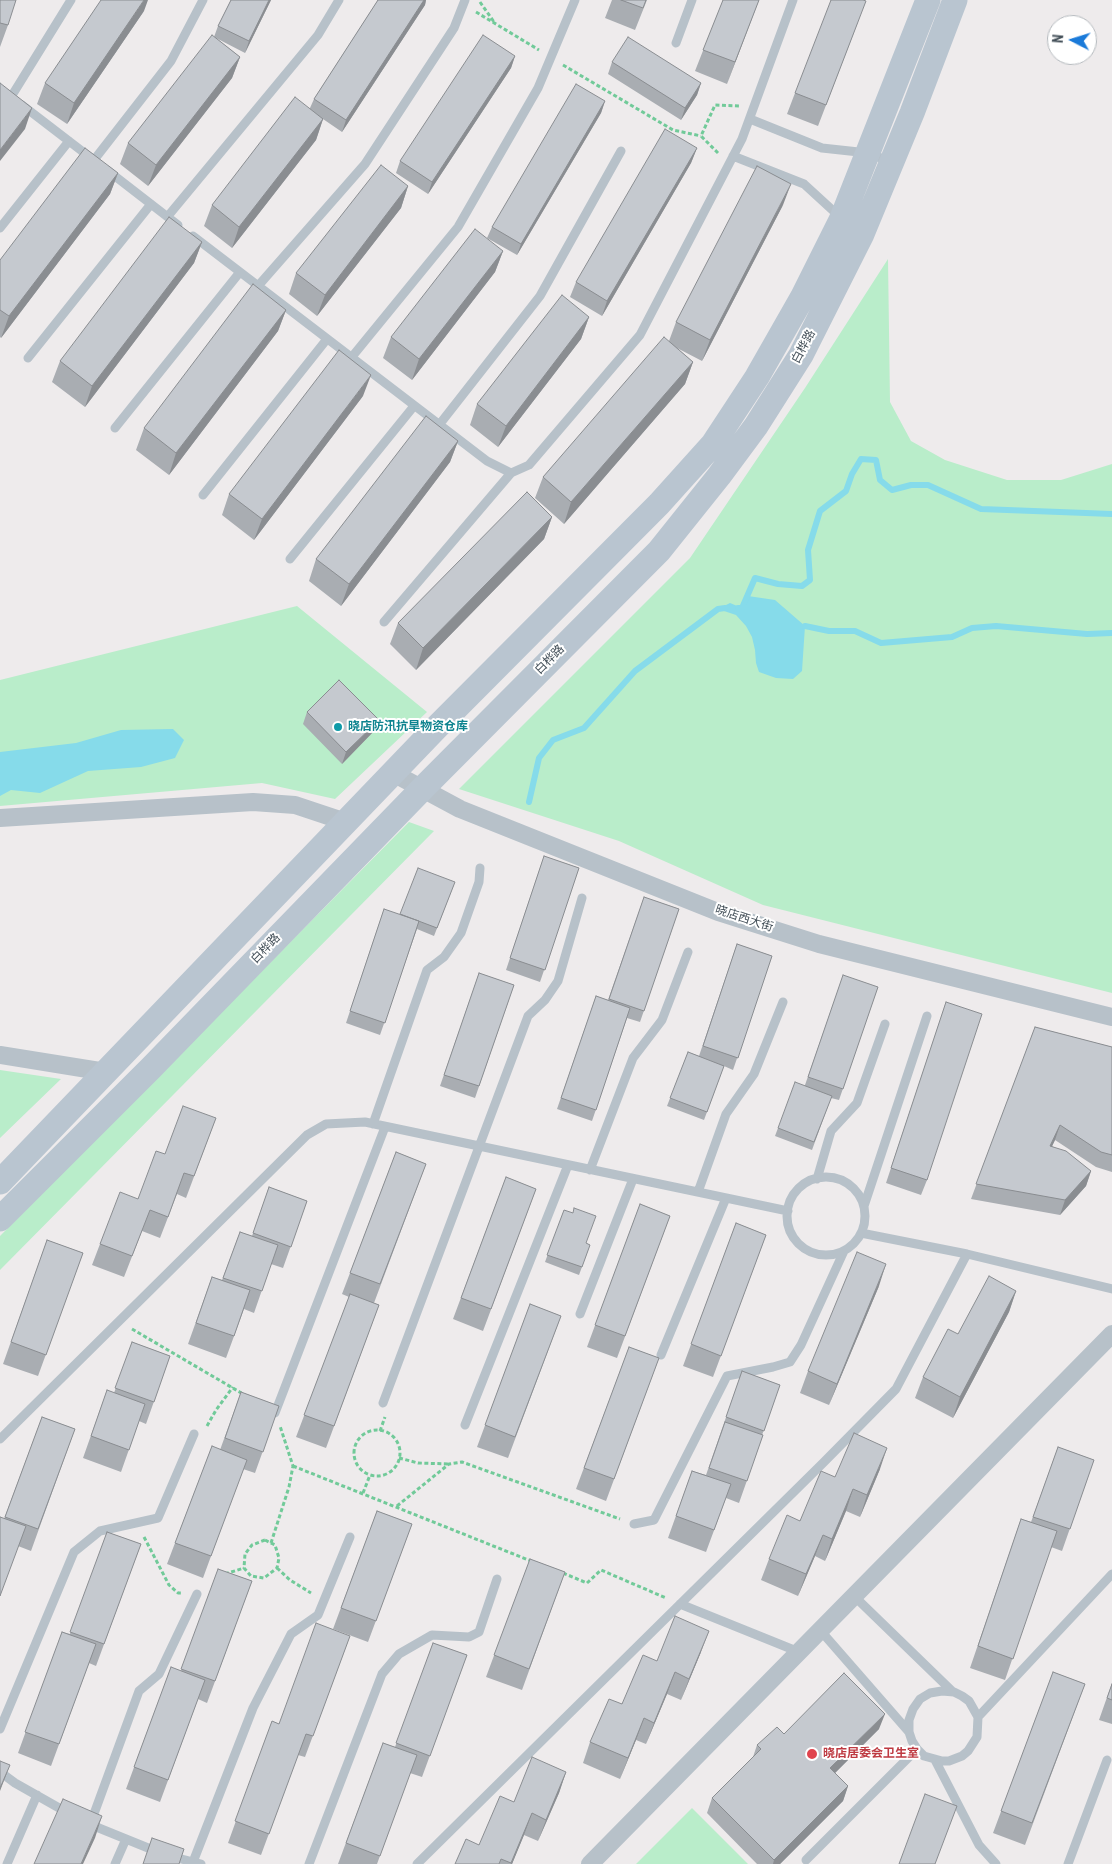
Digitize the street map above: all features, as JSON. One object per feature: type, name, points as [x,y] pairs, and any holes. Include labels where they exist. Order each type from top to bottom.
[{"type":"street","name":"白桦路","points":[[0,1219],[151,1068],[422,789],[659,551],[719,476],[756,426],[801,355],[853,223],[868,153],[928,0]]},
{"type":"street","name":"白桦路","points":[[0,1182],[393,773],[659,504],[713,444],[761,370],[802,298],[853,223],[891,162],[956,0]]},
{"type":"street","name":"晓店西大街","points":[[393,773],[460,809],[718,912],[819,944],[1112,1017]]},
{"type":"street","points":[[0,818],[253,802],[296,805],[346,822]]},
{"type":"street","points":[[0,1055],[106,1072]]},
{"type":"street","points":[[590,1864],[1112,1334]]},
{"type":"lane","points":[[71,0],[9,94],[438,425],[487,461],[511,472]]},
{"type":"lane","points":[[94,160],[171,62],[203,0]]},
{"type":"lane","points":[[168,216],[318,35],[339,0]]},
{"type":"lane","points":[[351,358],[458,227],[538,88],[575,0]]},
{"type":"lane","points":[[676,43],[692,0]]},
{"type":"lane","points":[[384,622],[511,472],[529,465],[640,335],[742,140],[793,0]]},
{"type":"lane","points":[[258,286],[365,164],[454,28],[464,2]]},
{"type":"lane","points":[[750,119],[822,148],[868,153],[891,162]]},
{"type":"lane","points":[[0,228],[69,141]]},
{"type":"lane","points":[[438,425],[540,296],[621,152]]},
{"type":"lane","points":[[731,160],[804,184],[853,223]]},
{"type":"lane","points":[[28,358],[151,204]]},
{"type":"lane","points":[[116,428],[240,272]]},
{"type":"lane","points":[[203,495],[327,339]]},
{"type":"lane","points":[[290,559],[414,406]]},
{"type":"lane","points":[[373,1124],[427,970],[444,957],[461,933],[479,882],[480,868]]},
{"type":"lane","points":[[383,1403],[528,1016],[545,1000],[558,981],[582,898]]},
{"type":"lane","points":[[590,1170],[633,1058],[662,1020],[688,952]]},
{"type":"lane","points":[[698,1192],[726,1114],[754,1074],[783,1002]]},
{"type":"lane","points":[[864,1206],[858,1194],[849,1184],[837,1178],[817,1178],[810,1180],[800,1187],[792,1197],[787,1221],[791,1233],[798,1243],[808,1251],[820,1254],[832,1255],[844,1251],[854,1243],[861,1233],[865,1220],[864,1206],[927,1016]]},
{"type":"lane","points":[[817,1178],[831,1131],[857,1103],[885,1024]]},
{"type":"lane","points":[[0,1439],[307,1135],[326,1124],[365,1122],[788,1211]]},
{"type":"lane","points":[[275,1413],[385,1127]]},
{"type":"lane","points":[[465,1425],[568,1165]]},
{"type":"lane","points":[[580,1314],[633,1179]]},
{"type":"lane","points":[[661,1355],[726,1198]]},
{"type":"lane","points":[[861,1233],[967,1254],[1112,1289]]},
{"type":"lane","points":[[634,1524],[654,1520],[727,1376],[790,1362],[801,1345],[844,1251]]},
{"type":"lane","points":[[417,1864],[896,1389],[967,1254]]},
{"type":"lane","points":[[0,1728],[74,1552],[100,1531],[158,1518],[194,1434]]},
{"type":"lane","points":[[0,1772],[15,1783],[82,1820],[164,1855],[197,1863],[253,1708],[291,1634],[318,1615],[350,1537]]},
{"type":"lane","points":[[978,1718],[1112,1574]]},
{"type":"lane","points":[[310,1864],[382,1674],[399,1654],[432,1635],[469,1637],[478,1632],[497,1579]]},
{"type":"lane","points":[[82,1820],[139,1691],[159,1674],[197,1594]]},
{"type":"lane","points":[[820,1630],[909,1732],[917,1749],[924,1756],[935,1760],[949,1761],[968,1751],[977,1737],[978,1718],[969,1701],[954,1692],[854,1596]]},
{"type":"lane","points":[[680,1604],[799,1652]]},
{"type":"lane","points":[[909,1732],[909,1720],[913,1709],[920,1700],[930,1693],[942,1690],[954,1692]]},
{"type":"lane","points":[[806,1860],[917,1749]]},
{"type":"lane","points":[[935,1760],[979,1846],[996,1864]]},
{"type":"lane","points":[[1068,1864],[1108,1760]]},
{"type":"lane","points":[[7,1864],[37,1795]]},
{"type":"lane","points":[[115,1864],[126,1839]]},
{"type":"path","points":[[479,0],[496,24]]},
{"type":"path","points":[[464,2],[551,58],[672,130],[701,136],[731,160]]},
{"type":"path","points":[[701,136],[715,104],[754,106]]},
{"type":"path","points":[[119,1321],[275,1413],[293,1466],[289,1487],[271,1543]]},
{"type":"path","points":[[194,1434],[207,1427],[216,1410],[233,1387]]},
{"type":"path","points":[[380,1431],[393,1437],[398,1443],[399,1458],[392,1471],[378,1476],[370,1475],[364,1472],[355,1460],[356,1444],[366,1433],[380,1431]]},
{"type":"path","points":[[399,1458],[418,1463],[449,1464],[462,1462],[634,1524]]},
{"type":"path","points":[[396,1507],[449,1464]]},
{"type":"path","points":[[293,1466],[533,1561]]},
{"type":"path","points":[[363,1493],[370,1475]]},
{"type":"path","points":[[134,1523],[151,1548],[169,1585],[178,1593],[197,1594],[219,1576],[244,1568]]},
{"type":"path","points":[[265,1540],[271,1543],[275,1545],[279,1558],[277,1568],[264,1578],[251,1576],[244,1568],[245,1554],[252,1546],[265,1540]]},
{"type":"path","points":[[277,1568],[290,1580],[324,1601]]},
{"type":"path","points":[[560,1572],[588,1583],[601,1570],[680,1604]]},
{"type":"green space","points":[[888,259],[890,402],[911,441],[945,460],[1007,480],[1061,480],[1112,464],[1112,993],[763,905],[619,841],[459,789],[690,558],[805,388]]},
{"type":"green space","points":[[297,606],[427,712],[335,799],[262,783],[0,806],[0,680]]},
{"type":"green space","points":[[409,822],[434,831],[0,1270],[0,1236]]},
{"type":"green space","points":[[0,1070],[61,1079],[0,1138]]},
{"type":"green space","points":[[692,1808],[748,1864],[636,1864]]},
{"type":"water","points":[[748,596],[775,600],[805,626],[802,671],[793,679],[776,678],[759,672],[752,637],[746,626],[736,615],[718,609],[730,603],[742,608]]},
{"type":"water","points":[[173,729],[184,740],[175,758],[141,767],[88,771],[40,793],[11,790],[0,796],[0,752],[76,743],[121,730]]},
{"type":"building","points":[[0,0],[16,0],[8,25],[0,23]]},
{"type":"building","points":[[101,0],[144,0],[74,103],[45,83]]},
{"type":"building","points":[[231,0],[269,0],[249,41],[218,26]]},
{"type":"building","points":[[378,0],[424,0],[346,120],[314,99]]},
{"type":"building","points":[[621,0],[646,0],[643,8]]},
{"type":"building","points":[[723,0],[759,0],[735,62],[703,50]]},
{"type":"building","points":[[831,0],[866,1],[826,105],[795,93]]},
{"type":"building","points":[[212,35],[240,57],[156,165],[128,143]]},
{"type":"building","points":[[483,35],[515,56],[432,182],[400,161]]},
{"type":"building","points":[[628,37],[701,83],[685,108],[612,62]]},
{"type":"building","points":[[0,83],[32,108],[0,150]]},
{"type":"building","points":[[576,84],[605,101],[521,244],[492,227]]},
{"type":"building","points":[[295,97],[323,119],[239,227],[212,205]]},
{"type":"building","points":[[665,129],[697,148],[607,301],[576,282]]},
{"type":"building","points":[[85,148],[118,173],[9,316],[0,310],[0,260]]},
{"type":"building","points":[[381,165],[408,186],[325,295],[296,273]]},
{"type":"building","points":[[757,166],[791,184],[710,340],[676,322]]},
{"type":"building","points":[[169,217],[202,242],[92,386],[60,361]]},
{"type":"building","points":[[475,229],[503,251],[419,359],[391,337]]},
{"type":"building","points":[[253,284],[286,310],[176,453],[144,428]]},
{"type":"building","points":[[562,295],[589,317],[506,426],[477,404]]},
{"type":"building","points":[[664,337],[693,362],[571,502],[543,477]]},
{"type":"building","points":[[339,350],[371,375],[262,519],[229,494]]},
{"type":"building","points":[[426,416],[458,441],[349,584],[316,559]]},
{"type":"building","points":[[527,492],[552,517],[423,648],[398,623]]},
{"type":"building","name":"晓店防汛抗旱物资仓库","points":[[339,680],[379,720],[346,752],[307,712]]},
{"type":"building","points":[[544,856],[579,868],[545,970],[510,958]]},
{"type":"building","points":[[418,868],[455,882],[437,928],[400,914]]},
{"type":"building","points":[[644,897],[679,909],[644,1011],[609,999]]},
{"type":"building","points":[[384,909],[419,921],[385,1023],[350,1011]]},
{"type":"building","points":[[737,944],[772,956],[738,1058],[703,1046]]},
{"type":"building","points":[[479,973],[514,985],[479,1086],[444,1075]]},
{"type":"building","points":[[843,975],[878,987],[843,1089],[808,1077]]},
{"type":"building","points":[[596,996],[630,1008],[596,1110],[561,1098]]},
{"type":"building","points":[[946,1002],[982,1014],[927,1180],[891,1168]]},
{"type":"building","points":[[1035,1027],[1112,1047],[1112,1155],[1101,1152],[1060,1125],[1050,1146],[1066,1151],[1091,1171],[1065,1200],[976,1184]]},
{"type":"building","points":[[688,1052],[724,1066],[707,1112],[670,1098]]},
{"type":"building","points":[[795,1082],[832,1096],[814,1142],[778,1128]]},
{"type":"building","points":[[183,1106],[216,1118],[194,1176],[184,1173],[168,1217],[150,1210],[132,1256],[100,1244],[120,1192],[138,1199],[156,1151],[165,1154]]},
{"type":"building","points":[[396,1152],[426,1164],[380,1284],[350,1273]]},
{"type":"building","points":[[506,1177],[536,1189],[491,1309],[461,1298]]},
{"type":"building","points":[[269,1187],[307,1201],[291,1247],[253,1233]]},
{"type":"building","points":[[640,1204],[670,1216],[625,1336],[595,1325]]},
{"type":"building","points":[[574,1208],[596,1216],[586,1243],[590,1245],[582,1267],[547,1255],[564,1210],[573,1213]]},
{"type":"building","points":[[736,1223],[766,1235],[721,1356],[691,1344]]},
{"type":"building","points":[[240,1232],[278,1245],[262,1291],[223,1278]]},
{"type":"building","points":[[47,1240],[83,1253],[46,1355],[11,1342]]},
{"type":"building","points":[[857,1252],[886,1264],[837,1384],[808,1371]]},
{"type":"building","points":[[989,1276],[1016,1291],[960,1397],[923,1377],[948,1329],[958,1334]]},
{"type":"building","points":[[212,1277],[250,1290],[234,1336],[196,1323]]},
{"type":"building","points":[[350,1294],[379,1305],[334,1426],[304,1415]]},
{"type":"building","points":[[530,1304],[561,1316],[515,1437],[485,1425]]},
{"type":"building","points":[[132,1342],[170,1356],[154,1402],[115,1388]]},
{"type":"building","points":[[629,1347],[659,1358],[614,1479],[584,1468]]},
{"type":"building","points":[[742,1371],[780,1385],[764,1431],[726,1417]]},
{"type":"building","points":[[107,1390],[145,1404],[129,1450],[91,1436]]},
{"type":"building","points":[[241,1392],[279,1406],[263,1452],[225,1438]]},
{"type":"building","points":[[42,1417],[75,1429],[38,1529],[5,1517]]},
{"type":"building","points":[[725,1422],[763,1435],[747,1481],[709,1468]]},
{"type":"building","points":[[854,1433],[887,1448],[867,1495],[853,1489],[832,1539],[823,1535],[806,1574],[769,1559],[787,1515],[800,1521],[821,1471],[835,1477]]},
{"type":"building","points":[[212,1446],[247,1460],[211,1556],[175,1543]]},
{"type":"building","points":[[1058,1447],[1094,1460],[1070,1529],[1033,1517]]},
{"type":"building","points":[[692,1471],[731,1484],[714,1530],[676,1516]]},
{"type":"building","points":[[377,1511],[412,1524],[376,1621],[341,1608]]},
{"type":"building","points":[[0,1517],[26,1526],[0,1596]]},
{"type":"building","points":[[1021,1519],[1057,1531],[1013,1659],[978,1646]]},
{"type":"building","points":[[107,1532],[141,1544],[104,1644],[70,1632]]},
{"type":"building","points":[[530,1559],[565,1572],[529,1669],[494,1655]]},
{"type":"building","points":[[218,1569],[252,1581],[215,1681],[181,1669]]},
{"type":"building","points":[[675,1616],[709,1631],[689,1679],[675,1672],[654,1723],[644,1718],[628,1758],[590,1742],[609,1699],[622,1704],[643,1655],[657,1661]]},
{"type":"building","points":[[316,1623],[350,1636],[313,1736],[306,1734],[269,1834],[235,1821],[272,1721],[279,1724]]},
{"type":"building","points":[[62,1632],[96,1644],[59,1744],[25,1732]]},
{"type":"building","points":[[433,1643],[467,1655],[430,1756],[396,1743]]},
{"type":"building","points":[[171,1667],[205,1680],[168,1780],[134,1767]]},
{"type":"building","points":[[1053,1672],[1085,1684],[1032,1823],[1001,1811]]},
{"type":"building","points":[[844,1673],[885,1714],[830,1768],[848,1786],[774,1860],[712,1798],[761,1749],[757,1745],[777,1727],[784,1734]]},
{"type":"building","points":[[1112,1684],[1112,1700],[1107,1698]]},
{"type":"building","points":[[383,1743],[417,1755],[380,1856],[346,1843]]},
{"type":"building","points":[[532,1757],[566,1772],[546,1820],[532,1813],[511,1863],[501,1859],[499,1864],[455,1864],[466,1839],[479,1845],[500,1796],[514,1802]]},
{"type":"building","points":[[0,1761],[10,1765],[0,1788]]},
{"type":"building","points":[[925,1794],[957,1806],[935,1864],[899,1864]]},
{"type":"building","points":[[63,1799],[102,1816],[81,1864],[34,1864]]},
{"type":"building","points":[[152,1838],[184,1849],[179,1864],[143,1864]]},
{"type":"waterway","points":[[738,608],[742,608],[755,578],[778,584],[802,586],[810,580],[808,550],[820,511],[846,491],[852,474],[861,459],[876,460],[880,480],[892,490],[911,485],[928,485],[981,509],[1112,514]]},
{"type":"waterway","points":[[529,802],[539,758],[553,740],[584,728],[635,671],[718,609],[725,608]]},
{"type":"waterway","points":[[805,626],[829,631],[855,631],[881,643],[952,637],[972,628],[996,626],[1087,634],[1112,633]]},
{"type":"place","name":"晓店防汛抗旱物资仓库","points":[[338,727]]},
{"type":"place","name":"晓店居委会卫生室","points":[[812,1754]]}]
